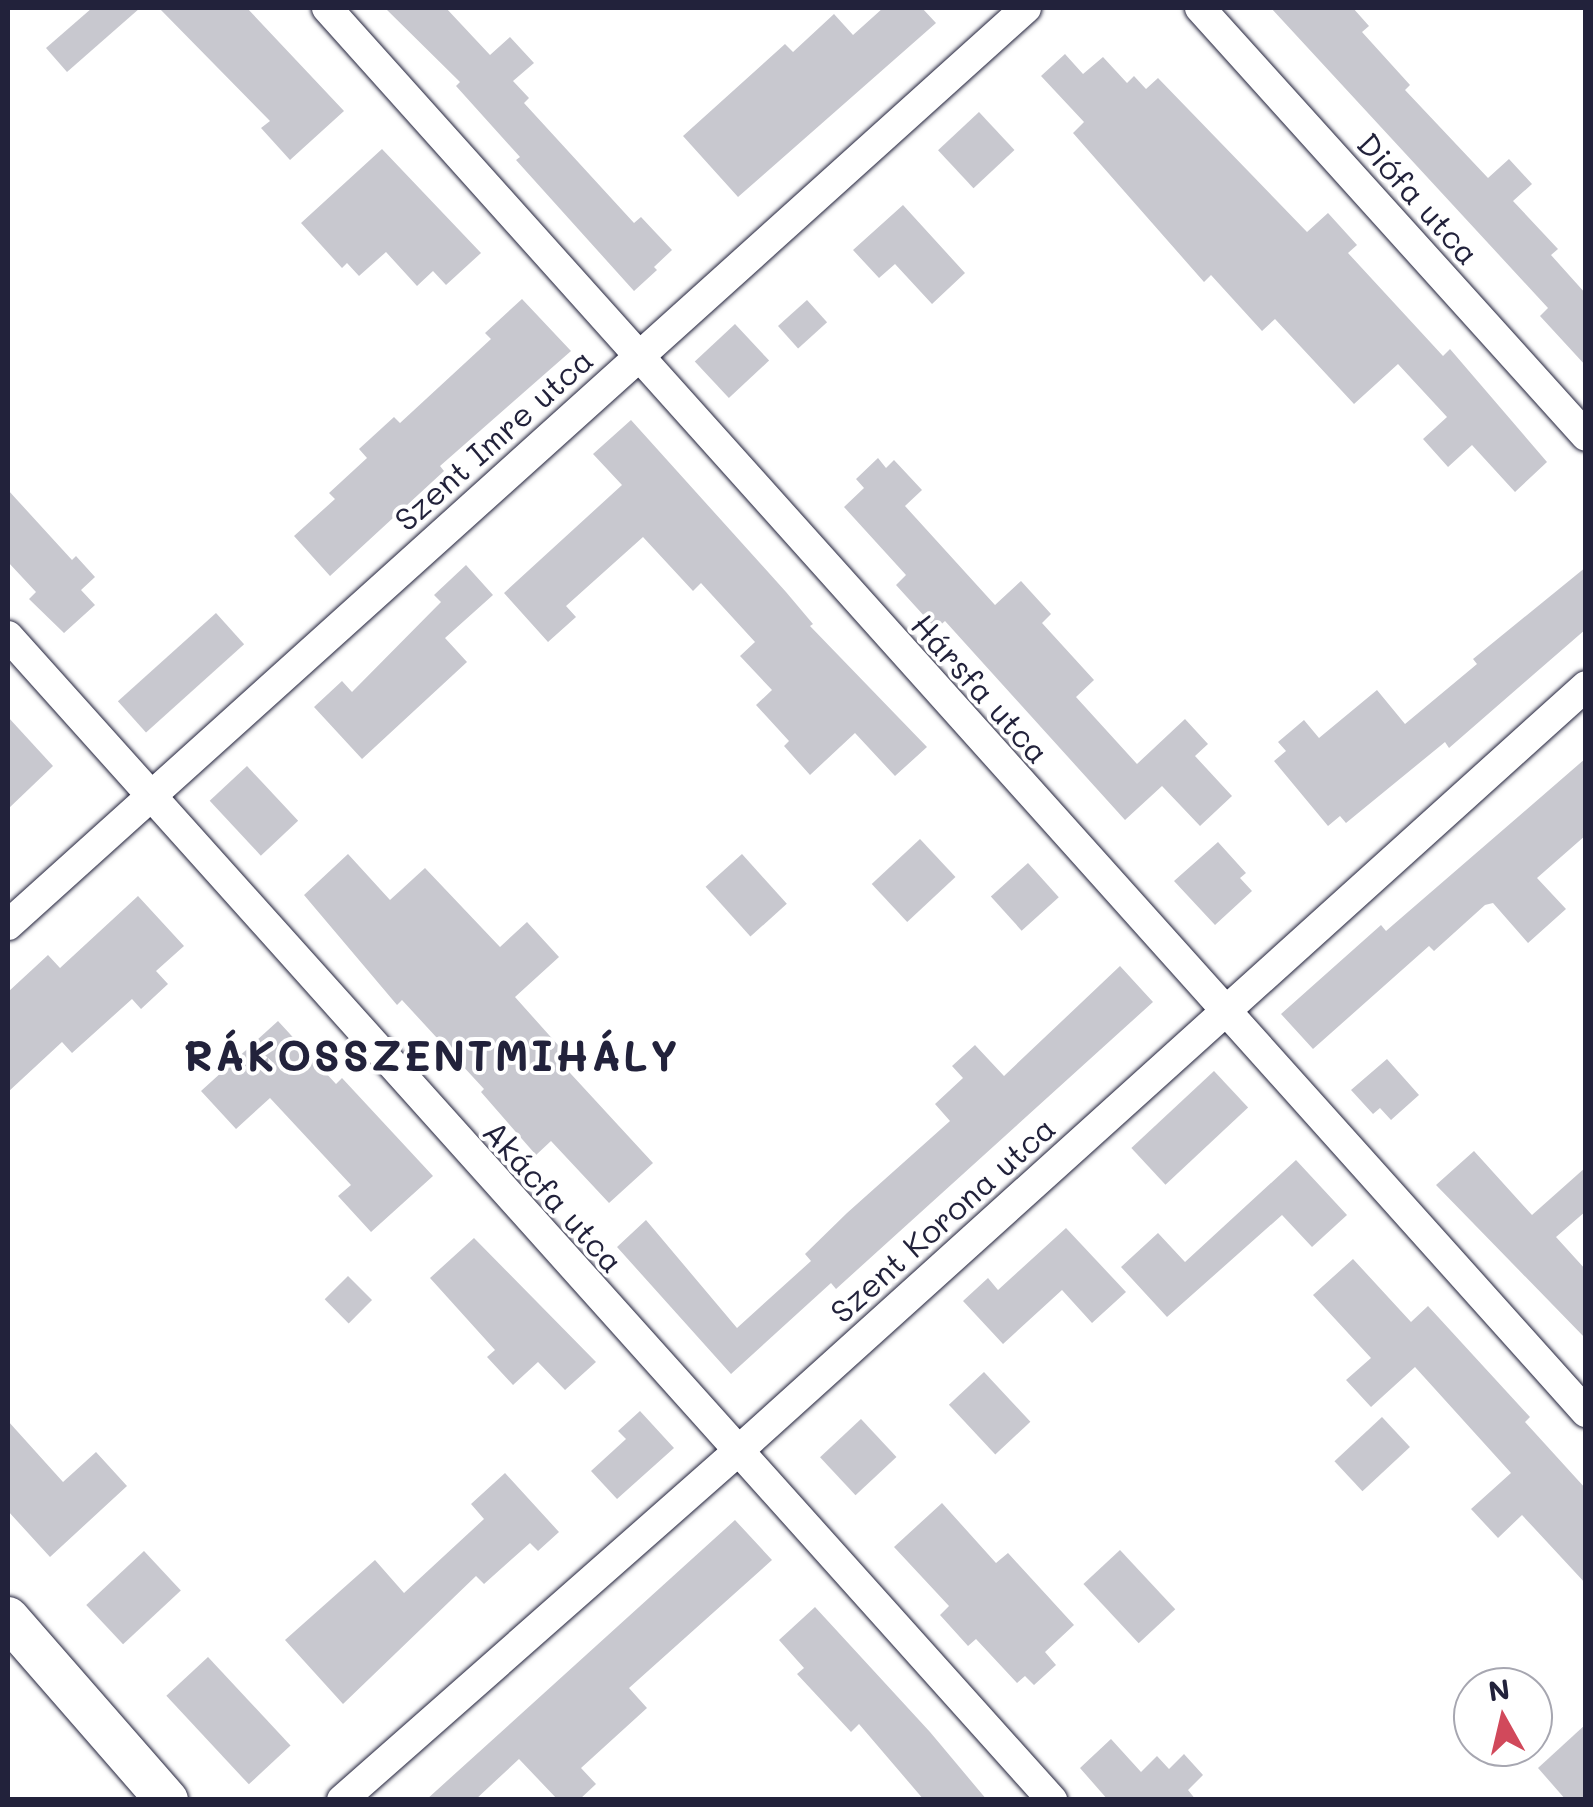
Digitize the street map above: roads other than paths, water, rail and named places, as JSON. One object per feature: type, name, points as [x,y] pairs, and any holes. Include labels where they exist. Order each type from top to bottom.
[{"type":"street","name":"Hársfa utca","points":[[327,8],[1223,1012],[1586,1412]]},
{"type":"street","name":"Szent Imre utca","points":[[8,924],[1026,8]]},
{"type":"street","name":"Diófa utca","points":[[1200,8],[1586,436]]},
{"type":"street","name":"Akácfa utca","points":[[8,636],[1052,1800]]},
{"type":"street","name":"Szent Korona utca","points":[[342,1800],[737,1452],[1586,686]]},
{"type":"street","points":[[8,1618],[167,1800]]},
{"type":"district","name":"RÁKOSSZENTMIHÁLY","points":[[432,1055]]}]
